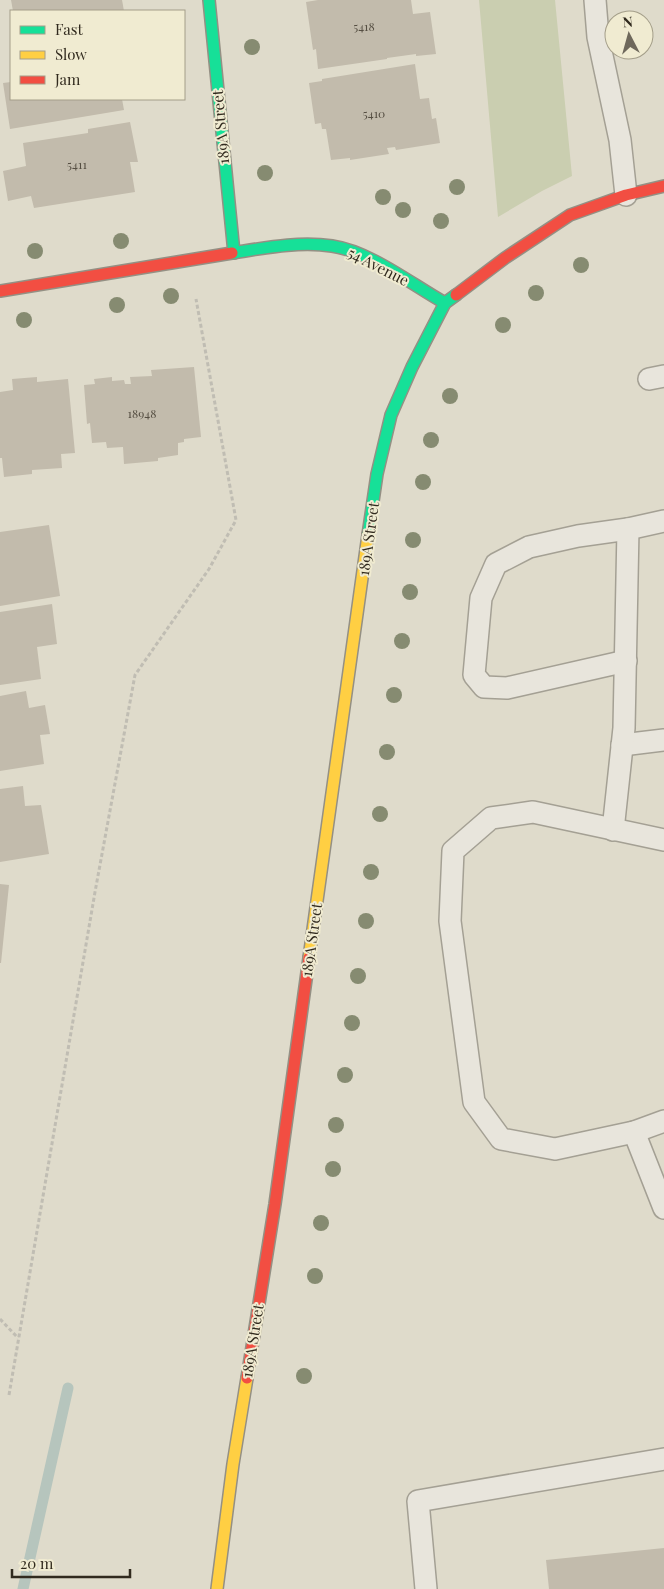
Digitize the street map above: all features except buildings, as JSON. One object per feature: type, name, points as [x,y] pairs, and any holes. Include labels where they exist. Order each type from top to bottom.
[{"type":"street","name":"189A Street","points":[[209,0],[234,253]]},
{"type":"street","points":[[444,303],[505,258],[570,215],[626,195],[664,186]]},
{"type":"street","name":"54 Avenue","points":[[0,291],[263,248],[300,245],[338,247],[369,260],[444,303]]},
{"type":"street","name":"189A Street","points":[[217,1589],[233,1464],[275,1204],[377,474],[391,415],[412,367],[444,303]]},
{"type":"lane","points":[[595,0],[598,37],[620,140],[626,195]]},
{"type":"lane","points":[[626,660],[507,688],[484,687],[474,674],[481,598],[496,564],[529,547],[578,536],[628,529],[664,521]]},
{"type":"lane","points":[[613,830],[624,728],[628,529]]},
{"type":"lane","points":[[622,745],[664,740]]},
{"type":"lane","points":[[664,840],[533,812],[491,818],[453,851],[450,921],[474,1102],[501,1139],[555,1150],[634,1132],[664,1121]]},
{"type":"lane","points":[[634,1132],[664,1208]]},
{"type":"lane","points":[[426,1589],[418,1500],[664,1459]]},
{"type":"path","points":[[9,1396],[93,902],[135,675],[209,569],[236,520],[196,299]]},
{"type":"path","points":[[0,1319],[18,1339]]},
{"type":"green space","points":[[479,0],[555,0],[572,176],[498,217]]},
{"type":"waterway","points":[[23,1589],[68,1388]]},
{"type":"traffic: fast","points":[[209,0],[234,253]]},
{"type":"traffic: fast","points":[[232,253],[307,244],[347,249],[376,262],[445,303]]},
{"type":"traffic: fast","points":[[368,535],[377,474],[391,415],[412,367],[445,303],[456,295]]},
{"type":"traffic: slow","points":[[309,958],[368,535]]},
{"type":"traffic: slow","points":[[217,1589],[233,1464],[247,1378]]},
{"type":"traffic: jam","points":[[456,295],[505,258],[570,215],[626,195],[664,186]]},
{"type":"traffic: jam","points":[[0,291],[232,253]]},
{"type":"traffic: jam","points":[[247,1378],[275,1204],[309,958]]}]
